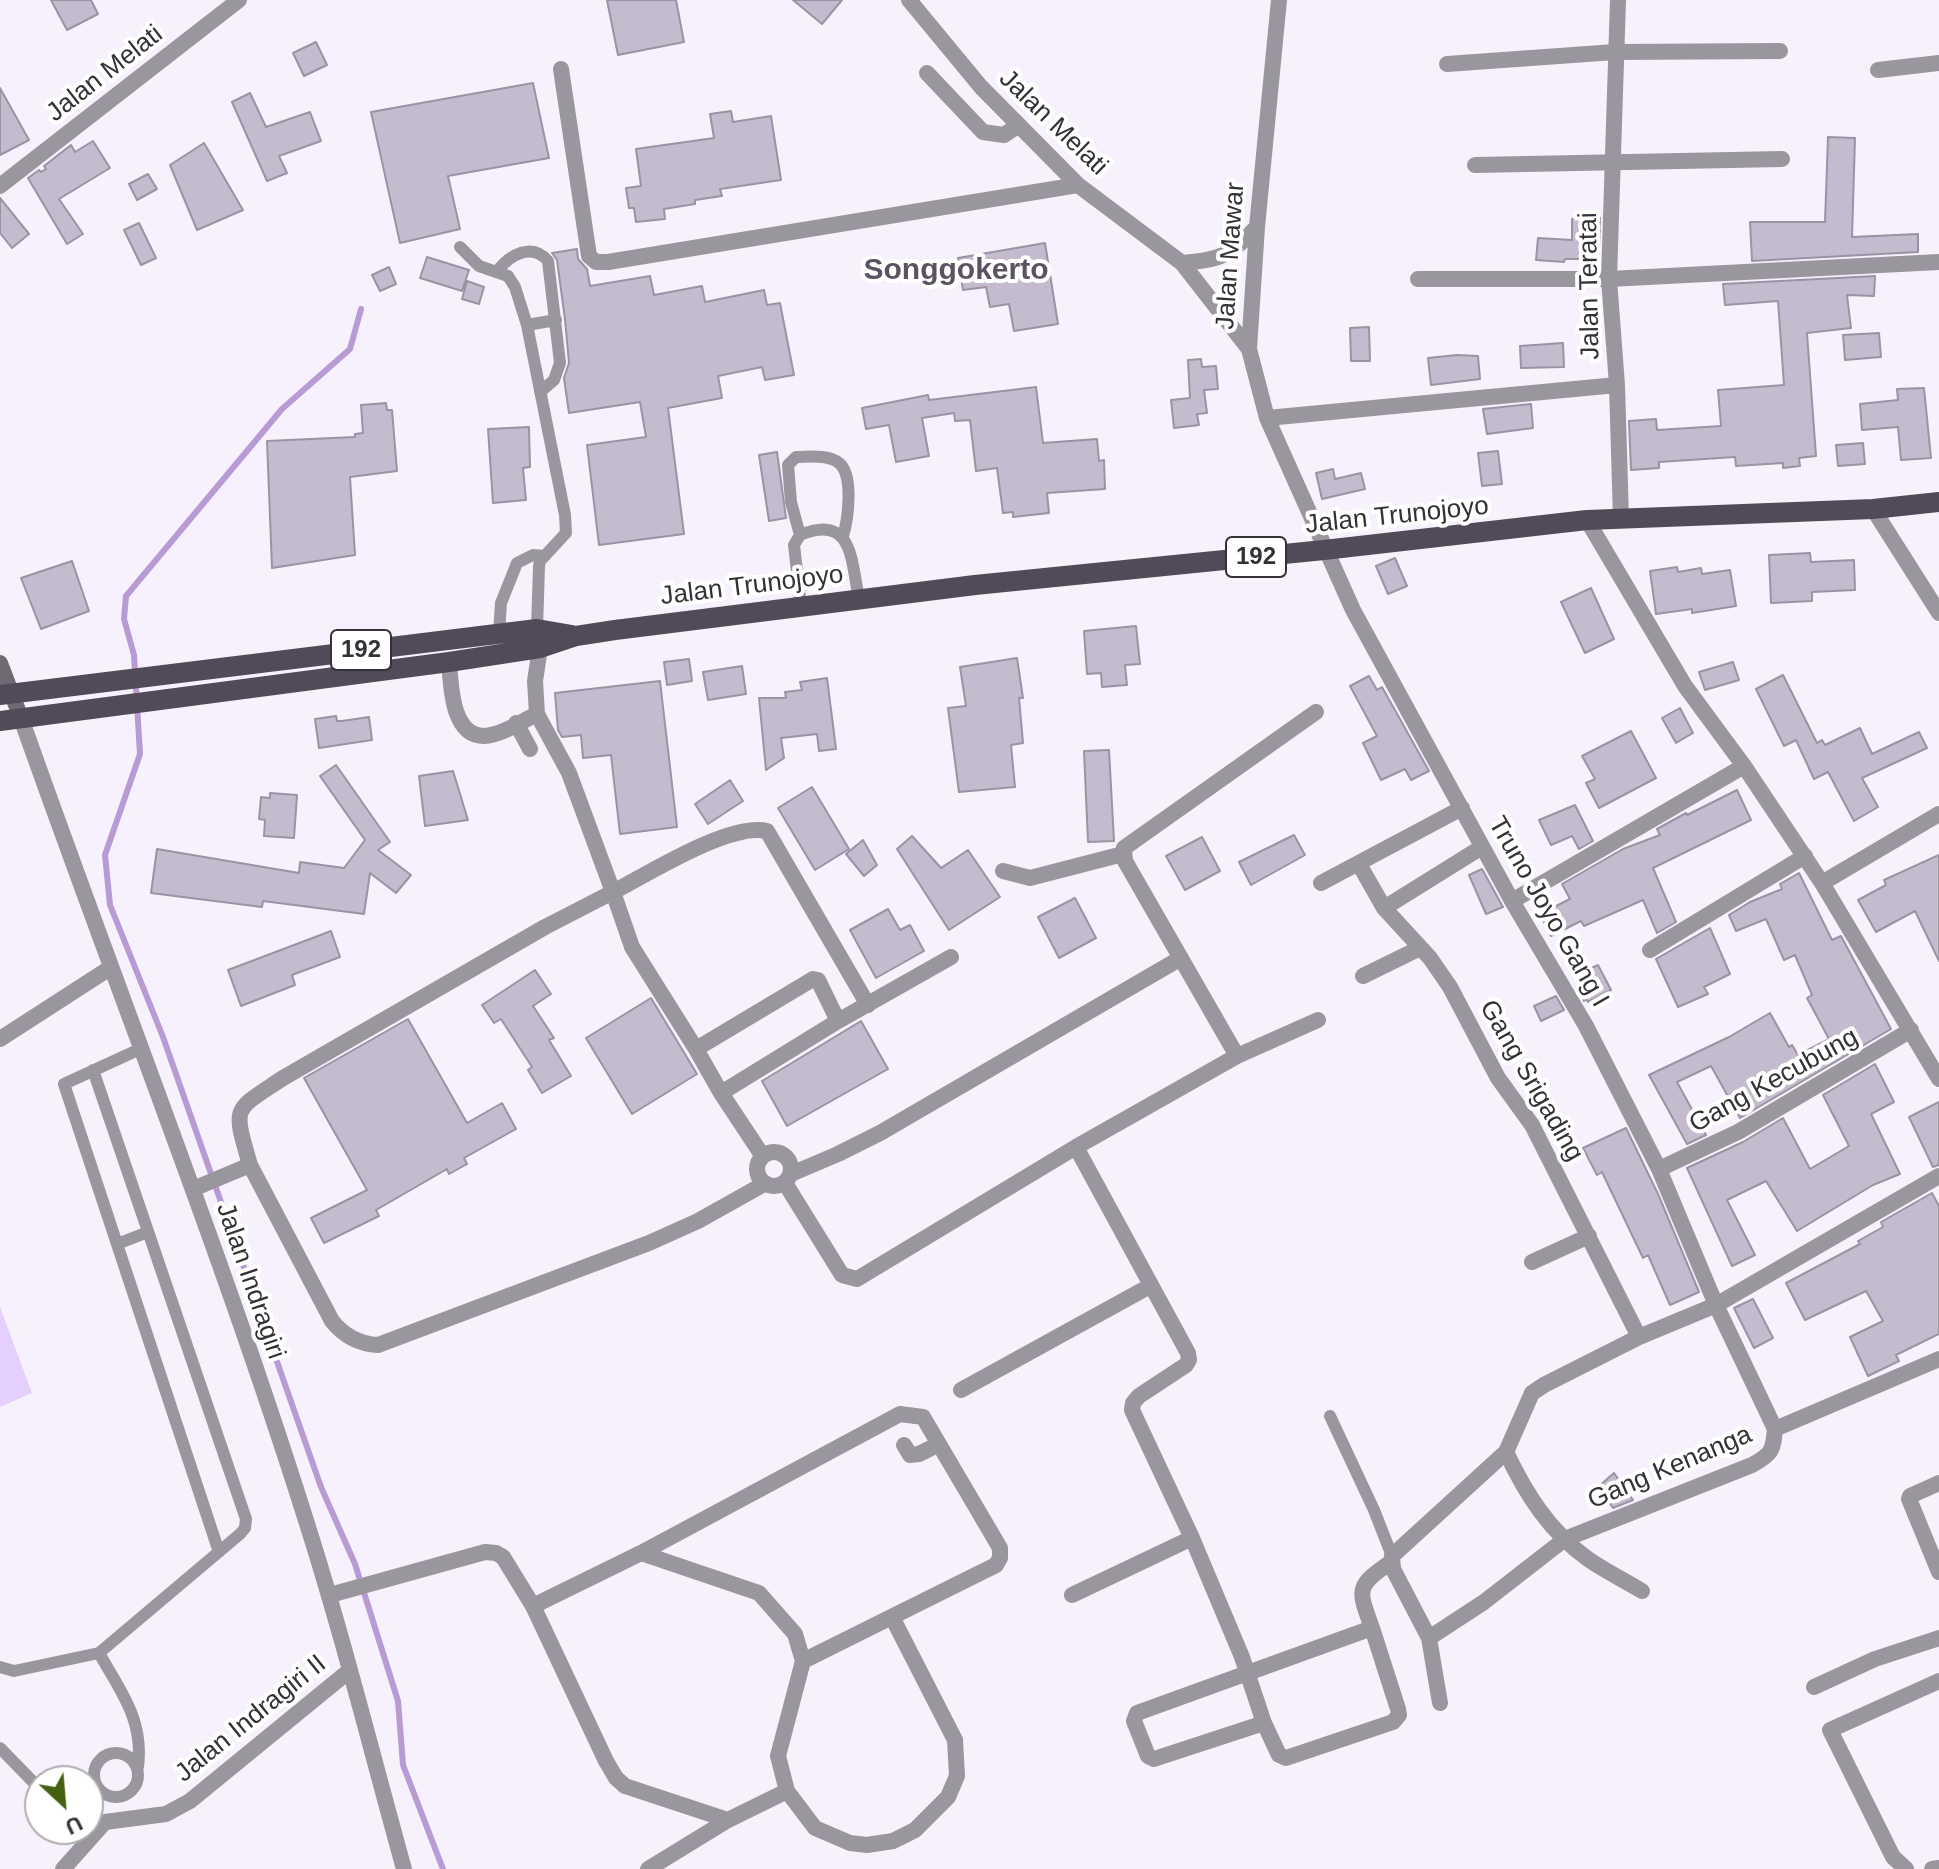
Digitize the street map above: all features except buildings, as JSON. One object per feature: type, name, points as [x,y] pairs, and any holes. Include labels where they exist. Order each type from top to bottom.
[{"type":"main road","name":"Jalan Trunojoyo","points":[[6,694],[499,633],[539,638],[576,636],[859,599],[1587,520],[1873,509],[1939,502]]},
{"type":"main road","name":"Jalan Trunojoyo","points":[[21,718],[449,662],[539,638]]},
{"type":"main road","points":[[0,663],[6,694],[21,718]]},
{"type":"main road","name":"192","points":[[0,721],[21,718]]},
{"type":"street","name":"Jalan Melati","points":[[0,186],[239,0]]},
{"type":"street","name":"Jalan Melati","points":[[909,0],[981,87],[1078,185],[1182,263],[1249,349]]},
{"type":"street","name":"Jalan Mawar","points":[[1279,0],[1257,227],[1249,349],[1267,418],[1324,550]]},
{"type":"street","name":"Jalan Teratai","points":[[1618,0],[1609,279],[1617,385],[1621,519]]},
{"type":"street","points":[[1447,64],[1615,52],[1780,51]]},
{"type":"street","points":[[1878,70],[1939,63]]},
{"type":"street","points":[[561,69],[589,256],[596,262],[1078,185]]},
{"type":"street","points":[[927,73],[983,132],[1004,135],[1019,125]]},
{"type":"street","points":[[1475,165],[1782,159]]},
{"type":"street","points":[[1182,263],[1227,255],[1257,227]]},
{"type":"street","points":[[1418,279],[1609,279],[1939,262]]},
{"type":"street","points":[[1267,418],[1617,385]]},
{"type":"street","points":[[1873,509],[1939,613]]},
{"type":"street","points":[[1587,520],[1685,686],[1805,856],[1939,1077]]},
{"type":"street","name":"Truno Joyo Gang I","points":[[1324,550],[1353,610],[1482,847],[1586,1026],[1659,1169],[1716,1305],[1775,1429]]},
{"type":"street","points":[[539,638],[535,681],[537,714],[569,773],[632,947],[762,1155]]},
{"type":"street","points":[[449,662],[457,715],[474,734],[484,736],[537,714]]},
{"type":"street","points":[[1237,1056],[1123,854],[1124,848],[1316,712]]},
{"type":"street","name":"Jalan Indragiri","points":[[21,718],[140,1049],[200,1185],[330,1595],[404,1869]]},
{"type":"street","points":[[516,723],[530,749]]},
{"type":"street","points":[[1512,901],[1744,766]]},
{"type":"street","points":[[1321,883],[1462,808]]},
{"type":"street","points":[[1822,883],[1939,814]]},
{"type":"street","points":[[764,1184],[698,1221],[649,1243],[378,1345],[366,1345],[341,1332],[332,1321],[247,1166],[238,1116],[250,1100],[283,1078],[545,927],[719,838],[755,831],[767,831],[868,1005]]},
{"type":"street","points":[[1384,908],[1482,847]]},
{"type":"street","points":[[1003,871],[1030,878],[1123,854]]},
{"type":"street","points":[[1650,950],[1805,856]]},
{"type":"street","name":"Gang Srigading","points":[[1359,864],[1384,908],[1445,979],[1498,1078],[1532,1125],[1639,1337]]},
{"type":"street","points":[[1363,976],[1420,948]]},
{"type":"street","points":[[721,1093],[838,1021],[951,957]]},
{"type":"street","points":[[1181,958],[880,1133],[788,1179],[775,1187],[764,1184],[757,1176],[757,1165],[762,1155],[773,1151],[784,1154],[791,1163],[788,1179],[842,1275],[857,1279],[1076,1147],[1237,1056],[1318,1020]]},
{"type":"street","points":[[0,1039],[110,968]]},
{"type":"street","points":[[696,1049],[813,979],[818,980],[838,1021]]},
{"type":"street","name":"Gang Kecubung","points":[[1659,1169],[1738,1132],[1911,1030]]},
{"type":"street","points":[[1076,1147],[1188,1353],[1189,1360],[1139,1396],[1132,1410],[1192,1538],[1264,1723],[1279,1755],[1286,1758],[1396,1720],[1398,1709],[1362,1601],[1362,1588],[1368,1577],[1506,1452],[1532,1393],[1639,1337],[1716,1305],[1939,1176]]},
{"type":"street","points":[[200,1185],[247,1166]]},
{"type":"street","points":[[1532,1262],[1589,1236]]},
{"type":"street","points":[[961,1390],[1150,1286]]},
{"type":"street","points":[[1775,1429],[1939,1359]]},
{"type":"street","points":[[533,1606],[641,1553],[900,1414],[923,1417],[1000,1548],[1000,1558],[996,1565],[803,1661]]},
{"type":"street","name":"Gang Kenanga","points":[[1429,1638],[1484,1602],[1565,1539],[1768,1456],[1774,1448],[1775,1429]]},
{"type":"street","points":[[904,1445],[910,1455],[939,1444]]},
{"type":"street","points":[[1506,1452],[1525,1491],[1548,1522],[1587,1558],[1642,1591]]},
{"type":"street","points":[[1939,1483],[1909,1499],[1939,1572]]},
{"type":"street","points":[[1072,1595],[1192,1538]]},
{"type":"street","points":[[330,1595],[485,1552],[496,1553],[503,1557],[533,1606],[616,1778],[625,1786],[728,1820]]},
{"type":"street","points":[[641,1553],[759,1593],[795,1634],[803,1661],[778,1756],[787,1791],[815,1828],[850,1843],[867,1845],[893,1841],[915,1830],[948,1797],[957,1776],[955,1740],[892,1617]]},
{"type":"street","points":[[1391,1559],[1429,1638],[1440,1703]]},
{"type":"street","points":[[1264,1723],[1151,1759],[1134,1721],[1137,1713],[1372,1628]]},
{"type":"street","points":[[1814,1687],[1875,1659],[1939,1638]]},
{"type":"street","name":"Jalan Indragiri II","points":[[104,1823],[155,1816],[177,1809],[349,1671]]},
{"type":"street","points":[[1906,1869],[1893,1857],[1830,1730],[1939,1681]]},
{"type":"street","points":[[648,1869],[728,1820],[787,1791]]},
{"type":"street","name":"Jalan Indragiri II","points":[[63,1869],[77,1845]]},
{"type":"street","points":[[1932,1869],[1939,1868]]},
{"type":"lane","points":[[460,247],[479,266],[498,270],[508,276],[515,287],[527,325],[567,526],[566,533],[539,566],[539,638]]},
{"type":"lane","points":[[498,270],[508,257],[519,252],[535,252],[548,261],[560,363],[554,380],[540,392]]},
{"type":"lane","points":[[527,325],[556,320]]},
{"type":"lane","points":[[800,535],[791,502],[788,465],[796,457],[813,456],[831,459],[841,465],[846,473],[849,508],[843,536]]},
{"type":"lane","points":[[801,606],[794,545],[800,535],[810,531],[834,529],[843,536],[851,557],[859,599]]},
{"type":"lane","points":[[499,633],[501,603],[517,563],[533,555],[545,556]]},
{"type":"lane","points":[[140,1049],[64,1084],[219,1552]]},
{"type":"lane","points":[[0,1667],[14,1671],[99,1653],[240,1534],[246,1519],[93,1070]]},
{"type":"lane","points":[[117,1244],[148,1232]]},
{"type":"lane","points":[[1330,1416],[1374,1510],[1391,1559]]},
{"type":"lane","points":[[99,1653],[135,1720],[141,1747],[138,1767]]},
{"type":"lane","points":[[0,1748],[24,1773]]},
{"type":"shaded area","points":[[0,1307],[32,1393],[0,1407]]},
{"type":"waterway","points":[[361,309],[350,349],[282,409],[126,596],[124,619],[134,655],[140,754],[105,855],[110,905],[163,1037],[321,1487],[355,1564],[398,1701],[403,1765],[443,1869]]},
{"type":"district","name":"Songgokerto","points":[[956,271]]}]
